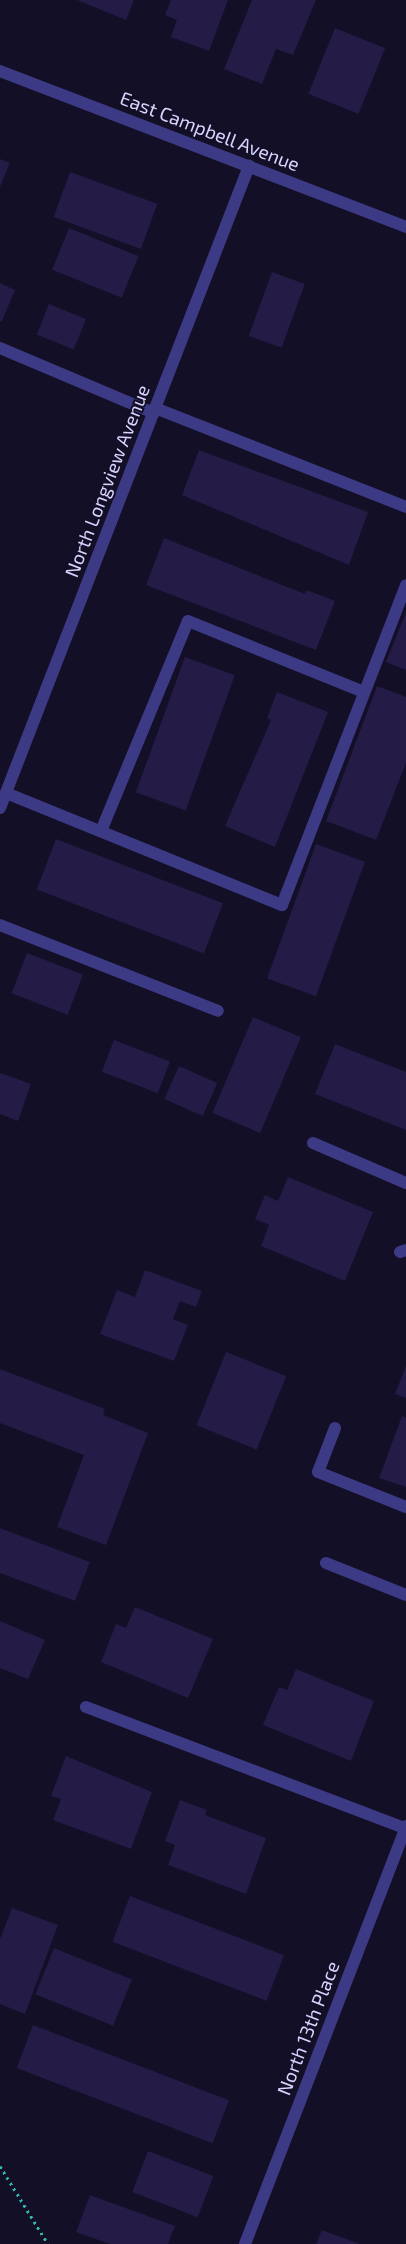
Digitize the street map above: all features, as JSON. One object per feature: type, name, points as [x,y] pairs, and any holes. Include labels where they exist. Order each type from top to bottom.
[{"type":"street","name":"East Campbell Avenue","points":[[0,71],[406,227]]},
{"type":"street","name":"North Longview Avenue","points":[[0,808],[248,166]]},
{"type":"street","points":[[0,348],[154,410],[406,507]]},
{"type":"street","points":[[6,793],[282,905],[406,585]]},
{"type":"street","points":[[101,831],[188,621],[364,692]]},
{"type":"street","points":[[0,925],[218,1011]]},
{"type":"street","points":[[313,1143],[406,1183]]},
{"type":"street","points":[[335,1428],[318,1472],[406,1507]]},
{"type":"street","points":[[326,1563],[406,1595]]},
{"type":"street","points":[[86,1708],[406,1827]]},
{"type":"street","name":"North 13th Place","points":[[245,2244],[406,1827]]},
{"type":"path","points":[[0,2166],[48,2244]]},
{"type":"building","points":[[77,0],[134,0],[126,20]]},
{"type":"building","points":[[171,0],[228,0],[209,51],[171,37],[177,20],[165,15]]},
{"type":"building","points":[[252,0],[316,0],[293,55],[276,49],[262,84],[224,69]]},
{"type":"building","points":[[335,28],[385,48],[358,114],[308,94]]},
{"type":"building","points":[[0,159],[10,163],[0,187]]},
{"type":"building","points":[[70,172],[157,204],[141,249],[54,217]]},
{"type":"building","points":[[69,228],[139,256],[122,298],[52,270]]},
{"type":"building","points":[[272,272],[305,284],[282,348],[249,336]]},
{"type":"building","points":[[0,283],[15,290],[2,321],[0,321]]},
{"type":"building","points":[[49,304],[86,319],[74,350],[37,335]]},
{"type":"building","points":[[199,450],[368,512],[349,565],[182,495]]},
{"type":"building","points":[[164,538],[305,594],[307,590],[335,601],[316,650],[146,585]]},
{"type":"building","points":[[406,612],[406,670],[386,662]]},
{"type":"building","points":[[185,657],[235,675],[186,810],[136,792]]},
{"type":"building","points":[[377,686],[406,697],[406,763],[376,840],[326,821]]},
{"type":"building","points":[[277,692],[328,712],[275,847],[225,826],[271,720],[267,718]]},
{"type":"building","points":[[56,839],[223,903],[204,954],[37,889]]},
{"type":"building","points":[[316,844],[365,862],[316,996],[267,978]]},
{"type":"building","points":[[27,953],[83,975],[68,1015],[12,993]]},
{"type":"building","points":[[253,1017],[301,1037],[260,1133],[212,1113]]},
{"type":"building","points":[[114,1040],[170,1062],[158,1093],[102,1072]]},
{"type":"building","points":[[335,1044],[406,1072],[406,1130],[315,1094]]},
{"type":"building","points":[[179,1066],[217,1083],[203,1116],[164,1099]]},
{"type":"building","points":[[0,1073],[31,1084],[18,1121],[0,1114]]},
{"type":"building","points":[[288,1177],[373,1212],[345,1281],[261,1246],[269,1225],[255,1219],[265,1195],[278,1201]]},
{"type":"building","points":[[145,1270],[202,1291],[196,1307],[180,1301],[173,1319],[188,1325],[174,1361],[100,1334],[117,1290],[135,1297]]},
{"type":"building","points":[[226,1352],[286,1376],[257,1450],[196,1425]]},
{"type":"building","points":[[406,1366],[406,1398],[395,1394]]},
{"type":"building","points":[[0,1369],[105,1409],[103,1415],[148,1433],[106,1545],[57,1527],[84,1455],[0,1423]]},
{"type":"building","points":[[402,1416],[406,1418],[406,1487],[379,1478]]},
{"type":"building","points":[[0,1528],[90,1562],[75,1601],[0,1573]]},
{"type":"building","points":[[135,1607],[213,1639],[188,1698],[101,1662],[116,1624],[126,1628]]},
{"type":"building","points":[[0,1621],[45,1640],[28,1679],[0,1668]]},
{"type":"building","points":[[296,1669],[374,1701],[351,1761],[263,1725],[279,1687],[287,1690]]},
{"type":"building","points":[[66,1756],[152,1792],[131,1849],[53,1820],[61,1799],[51,1796]]},
{"type":"building","points":[[180,1800],[207,1810],[205,1815],[266,1838],[246,1894],[168,1865],[175,1845],[165,1841]]},
{"type":"building","points":[[130,1896],[284,1955],[266,2001],[112,1942]]},
{"type":"building","points":[[12,1908],[58,1925],[25,2014],[0,2004],[0,1939]]},
{"type":"building","points":[[54,1948],[132,1979],[113,2026],[35,1994]]},
{"type":"building","points":[[33,2025],[229,2100],[213,2143],[17,2068]]},
{"type":"building","points":[[148,2151],[213,2176],[198,2217],[132,2192]]},
{"type":"building","points":[[90,2195],[175,2226],[168,2244],[110,2244],[76,2232]]},
{"type":"building","points":[[322,2230],[360,2244],[316,2244]]}]
